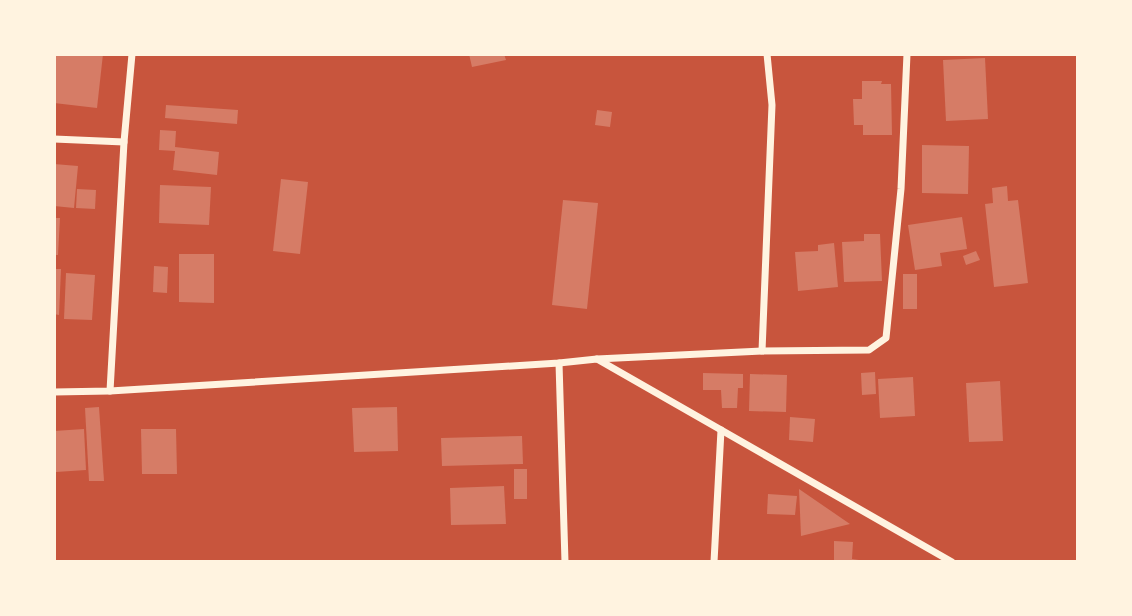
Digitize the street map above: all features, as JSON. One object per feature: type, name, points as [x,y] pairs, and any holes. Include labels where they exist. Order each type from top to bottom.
[{"type":"street","points":[[110,391],[124,142],[132,54]]},
{"type":"street","points":[[762,351],[772,104],[767,54]]},
{"type":"street","points":[[54,392],[110,391],[597,359],[762,351],[869,350],[886,338],[901,189],[907,54]]},
{"type":"street","points":[[54,139],[124,142]]},
{"type":"street","points":[[597,359],[952,562]]},
{"type":"street","points":[[559,363],[565,562]]},
{"type":"street","points":[[713,562],[721,430]]},
{"type":"building","points":[[54,54],[103,54],[97,108],[54,103]]},
{"type":"building","points":[[469,54],[504,54],[506,60],[472,67]]},
{"type":"building","points":[[985,58],[988,119],[946,121],[943,60]]},
{"type":"building","points":[[862,81],[891,84],[892,135],[863,135],[863,125],[854,125],[853,99],[862,99]]},
{"type":"building","points":[[166,105],[238,110],[237,124],[165,118]]},
{"type":"building","points":[[597,110],[612,112],[610,127],[595,125]]},
{"type":"building","points":[[160,130],[176,131],[175,147],[219,152],[217,175],[173,170],[175,151],[159,150]]},
{"type":"building","points":[[922,145],[969,146],[968,194],[922,193]]},
{"type":"building","points":[[54,164],[78,166],[74,208],[54,206]]},
{"type":"building","points":[[281,179],[308,182],[300,254],[273,251]]},
{"type":"building","points":[[160,185],[211,187],[209,225],[159,223]]},
{"type":"building","points":[[1007,186],[1008,201],[1018,200],[1028,283],[994,287],[985,204],[993,203],[992,188]]},
{"type":"building","points":[[77,189],[96,190],[95,209],[76,208]]},
{"type":"building","points":[[563,200],[598,203],[587,309],[552,305]]},
{"type":"building","points":[[962,217],[967,249],[940,253],[942,266],[915,270],[908,225]]},
{"type":"building","points":[[54,218],[60,218],[58,255],[54,255]]},
{"type":"building","points":[[864,234],[880,234],[882,281],[844,282],[842,242],[864,241]]},
{"type":"building","points":[[834,243],[838,287],[798,291],[795,252],[818,251],[818,245]]},
{"type":"building","points":[[976,251],[980,260],[966,265],[963,256]]},
{"type":"building","points":[[179,254],[214,254],[214,303],[179,302]]},
{"type":"building","points":[[154,266],[168,267],[167,293],[153,292]]},
{"type":"building","points":[[54,269],[61,269],[59,315],[54,314]]},
{"type":"building","points":[[66,273],[95,275],[92,320],[64,319]]},
{"type":"building","points":[[903,274],[917,274],[917,309],[903,309]]},
{"type":"building","points":[[875,372],[876,394],[862,395],[861,373]]},
{"type":"building","points":[[703,373],[743,374],[743,388],[738,388],[737,408],[722,408],[721,390],[703,390]]},
{"type":"building","points":[[750,374],[787,375],[786,412],[749,411]]},
{"type":"building","points":[[913,377],[915,416],[880,418],[878,379]]},
{"type":"building","points":[[1000,381],[1003,441],[969,442],[966,383]]},
{"type":"building","points":[[99,407],[104,481],[89,481],[85,408]]},
{"type":"building","points":[[397,407],[398,451],[354,452],[352,408]]},
{"type":"building","points":[[790,417],[815,419],[813,442],[789,440]]},
{"type":"building","points":[[84,429],[86,470],[56,472],[54,431]]},
{"type":"building","points":[[141,429],[176,429],[177,474],[142,474]]},
{"type":"building","points":[[522,436],[523,464],[442,466],[441,438]]},
{"type":"building","points":[[514,469],[527,469],[527,499],[514,499]]},
{"type":"building","points":[[504,486],[506,524],[451,525],[450,488]]},
{"type":"building","points":[[799,489],[850,524],[801,536]]},
{"type":"building","points":[[768,494],[797,496],[795,515],[767,514]]},
{"type":"building","points":[[834,541],[853,542],[852,559],[859,562],[834,562]]}]
